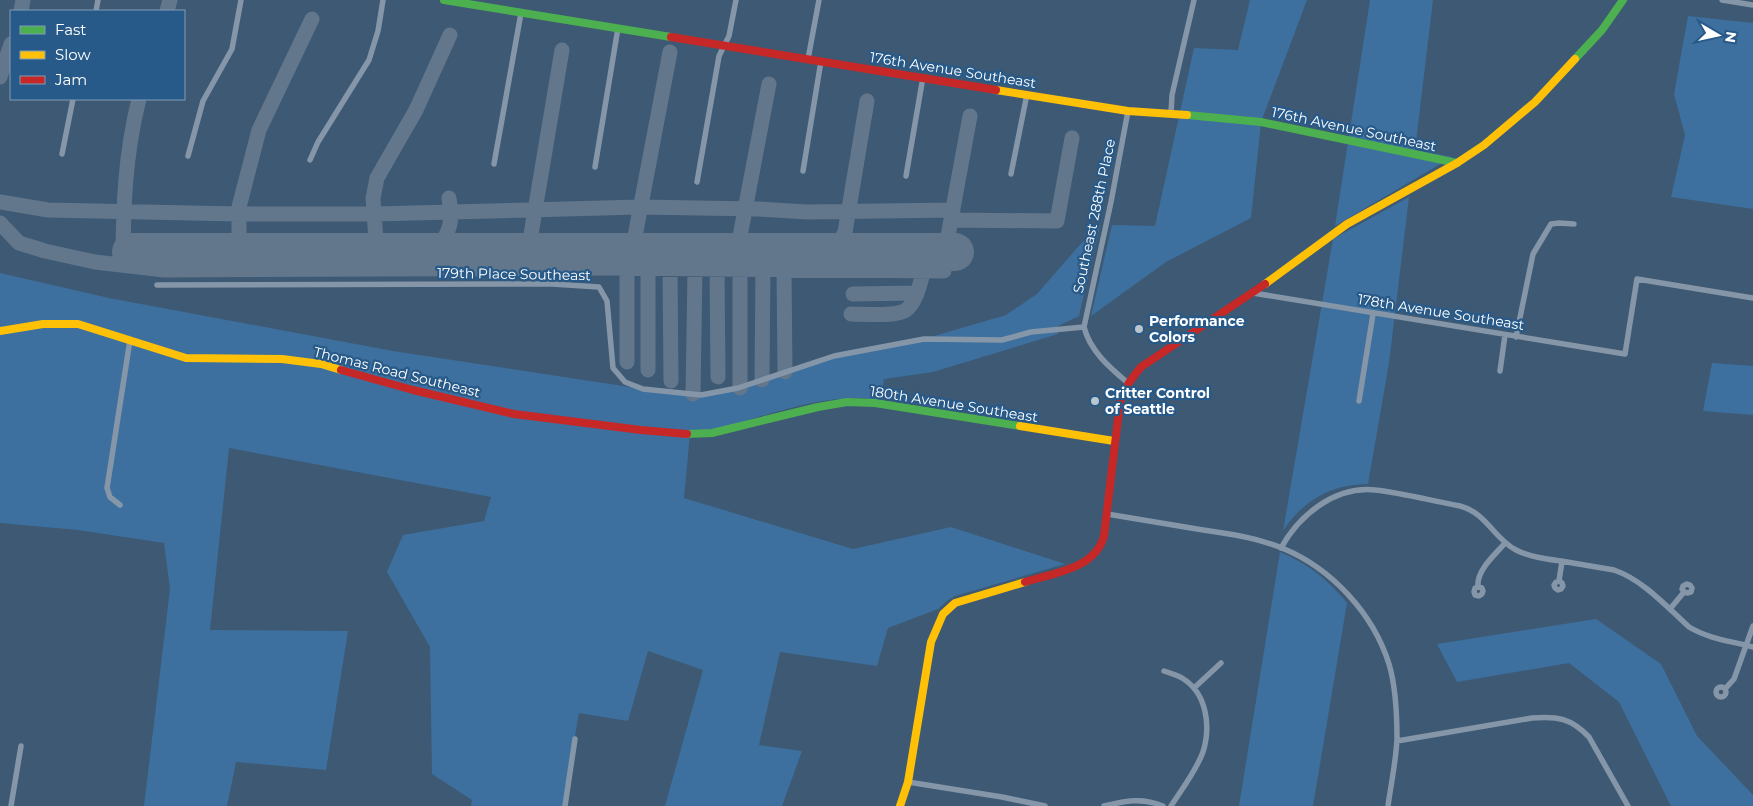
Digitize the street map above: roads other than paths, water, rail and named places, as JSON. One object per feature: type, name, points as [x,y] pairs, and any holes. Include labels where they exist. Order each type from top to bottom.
[{"type":"street","points":[[188,156],[203,101],[232,49],[241,0]]},
{"type":"street","points":[[310,160],[318,142],[369,60],[378,31],[384,0]]},
{"type":"street","name":"176th Avenue Southeast","points":[[444,0],[1128,111],[1171,113],[1261,122],[1457,163]]},
{"type":"street","points":[[698,182],[720,56],[729,36],[736,0]]},
{"type":"street","points":[[808,59],[819,0]]},
{"type":"street","points":[[1171,113],[1172,95],[1194,0]]},
{"type":"street","points":[[900,806],[908,782],[932,642],[943,614],[955,603],[1074,567],[1089,560],[1102,545],[1120,402],[1128,383],[1141,367],[1253,293],[1347,224],[1457,163],[1484,145],[1535,102],[1602,30],[1623,0]]},
{"type":"street","points":[[1722,0],[1753,5]]},
{"type":"street","points":[[494,164],[522,12]]},
{"type":"street","points":[[595,168],[618,28]]},
{"type":"street","points":[[803,171],[821,61]]},
{"type":"street","points":[[906,176],[922,77]]},
{"type":"street","points":[[1011,174],[1027,94]]},
{"type":"street","points":[[62,154],[73,100]]},
{"type":"street","name":"Southeast 288th Place","points":[[1084,328],[1128,111]]},
{"type":"street","points":[[1516,336],[1533,254],[1551,224],[1574,224]]},
{"type":"street","name":"178th Avenue Southeast","points":[[1253,293],[1626,354],[1637,279],[1753,298]]},
{"type":"street","name":"179th Place Southeast","points":[[157,285],[552,284],[599,287],[607,301],[613,368],[625,382],[643,390],[701,395],[738,388],[834,356],[924,339],[1002,340],[1031,332],[1084,328]]},
{"type":"street","points":[[1359,401],[1373,314]]},
{"type":"street","name":"Thomas Road Southeast","points":[[0,331],[43,324],[78,324],[186,358],[282,359],[320,364],[413,390],[514,414],[641,430],[703,434]]},
{"type":"street","points":[[1084,328],[1089,342],[1111,369],[1128,383]]},
{"type":"street","points":[[1500,371],[1506,335]]},
{"type":"street","points":[[120,506],[110,497],[107,488],[130,340]]},
{"type":"street","name":"180th Avenue Southeast","points":[[703,434],[818,407],[847,402],[875,402],[1114,441]]},
{"type":"street","points":[[1281,548],[1288,535],[1303,517],[1322,504],[1351,492],[1375,490],[1469,508],[1482,518],[1505,543],[1523,553],[1623,573],[1638,582],[1697,631],[1712,638],[1750,646]]},
{"type":"street","points":[[1107,514],[1234,534],[1281,548],[1314,565],[1342,588],[1369,622],[1389,664],[1394,686],[1397,741],[1388,806]]},
{"type":"street","points":[[1478,586],[1481,573],[1505,543]]},
{"type":"street","points":[[1559,581],[1562,561]]},
{"type":"street","points":[[1670,609],[1684,592]]},
{"type":"street","points":[[1725,689],[1734,679],[1750,646],[1753,626]]},
{"type":"street","points":[[1194,688],[1221,663]]},
{"type":"street","points":[[1164,671],[1180,677],[1194,688],[1200,696],[1204,706],[1206,730],[1202,754],[1171,806]]},
{"type":"street","points":[[1397,741],[1546,717],[1568,720],[1582,730],[1597,749],[1628,806]]},
{"type":"street","points":[[565,806],[575,739]]},
{"type":"street","points":[[11,806],[21,746]]},
{"type":"street","points":[[908,782],[1045,806]]},
{"type":"street","points":[[1104,806],[1133,800],[1145,800],[1163,806]]},
{"type":"place","name":"Performance Colors","points":[[1139,329]]},
{"type":"place","name":"Critter Control of Seattle","points":[[1095,401]]}]
